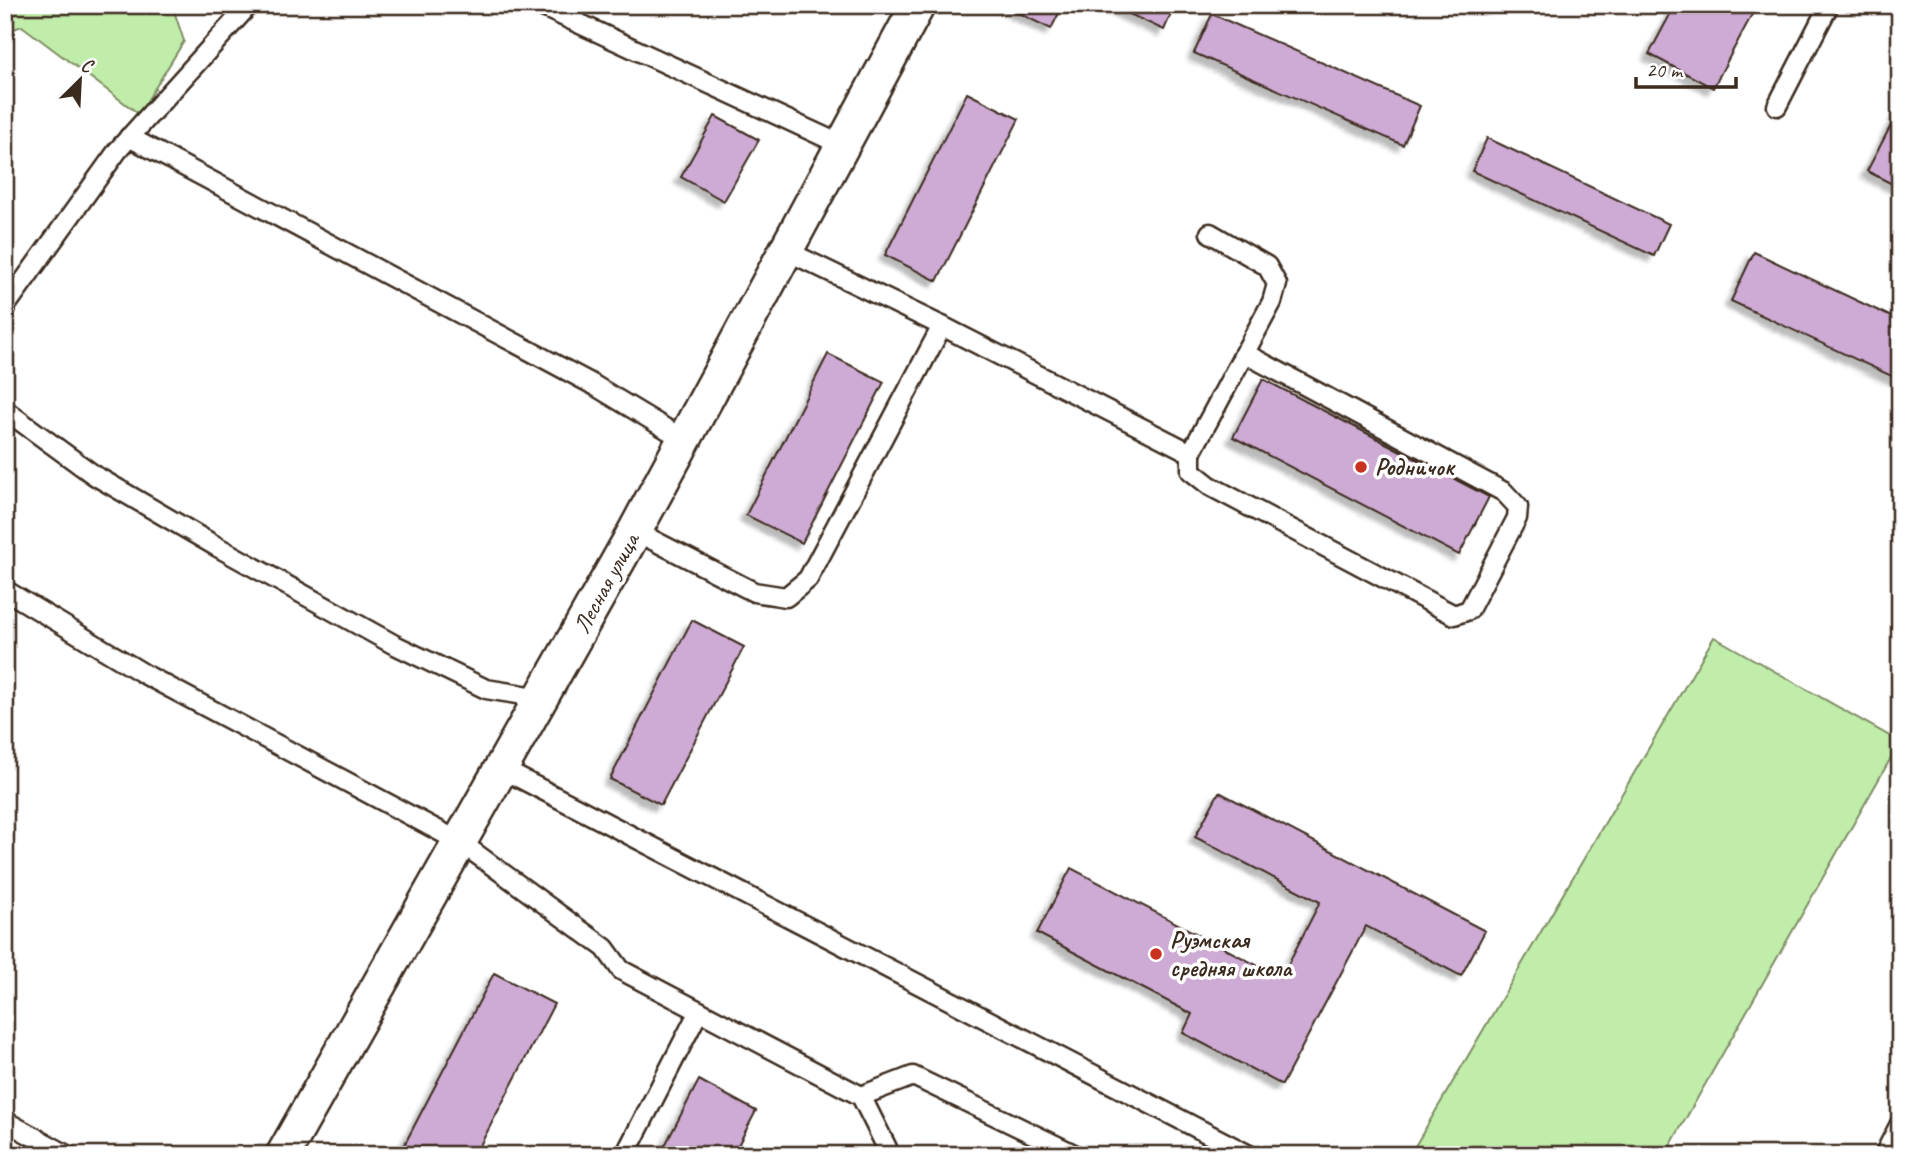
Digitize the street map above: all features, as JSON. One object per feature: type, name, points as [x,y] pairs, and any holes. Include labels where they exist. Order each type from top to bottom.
[{"type":"street","name":"Лесная улица","points":[[283,1155],[635,531],[918,5]]},
{"type":"lane","points":[[5,307],[129,137],[249,5]]},
{"type":"lane","points":[[538,5],[844,146]]},
{"type":"lane","points":[[1777,106],[1829,5]]},
{"type":"lane","points":[[129,137],[592,384],[683,439]]},
{"type":"lane","points":[[1210,233],[1267,266],[1277,284],[1272,302],[1244,353],[1191,453],[1191,471],[1210,486],[1454,615],[1469,610],[1517,518],[1518,507],[1504,492],[1244,353]]},
{"type":"lane","points":[[787,251],[942,326],[1191,453]]},
{"type":"lane","points":[[635,531],[754,592],[786,597],[808,579],[942,326]]},
{"type":"lane","points":[[5,410],[94,475],[393,644],[486,689],[542,698]]},
{"type":"lane","points":[[5,590],[146,675],[460,842],[606,948],[621,970],[861,1096],[887,1148],[884,1155]]},
{"type":"lane","points":[[502,769],[1249,1155]]},
{"type":"lane","points":[[625,1155],[699,1011]]},
{"type":"lane","points":[[861,1096],[914,1076],[1076,1155]]},
{"type":"lane","points":[[5,1121],[67,1155]]},
{"type":"lane","points":[[1884,1155],[1900,1124]]},
{"type":"green space","points":[[5,5],[172,5],[184,41],[139,114],[22,26],[5,32]]},
{"type":"green space","points":[[1714,637],[1900,742],[1665,1155],[1411,1153]]},
{"type":"building","points":[[1002,5],[1063,5],[1051,29]]},
{"type":"building","points":[[1110,5],[1175,5],[1164,30]]},
{"type":"building","points":[[1675,5],[1757,5],[1713,88],[1649,54]]},
{"type":"building","points":[[1212,14],[1420,106],[1403,145],[1194,53]]},
{"type":"building","points":[[967,93],[1019,119],[937,281],[885,255]]},
{"type":"building","points":[[1900,108],[1900,188],[1867,171]]},
{"type":"building","points":[[715,116],[759,140],[724,201],[681,177]]},
{"type":"building","points":[[1487,138],[1669,224],[1654,256],[1472,171]]},
{"type":"building","points":[[1754,252],[1900,321],[1900,380],[1731,301]]},
{"type":"building","points":[[828,354],[884,382],[802,543],[746,515]]},
{"type":"building","name":"Родничок","points":[[1263,379],[1489,497],[1459,555],[1233,437]]},
{"type":"building","points":[[692,620],[744,647],[661,805],[610,779]]},
{"type":"building","name":"Руэмская средняя школа","points":[[1219,792],[1485,931],[1461,976],[1366,926],[1282,1085],[1183,1033],[1192,1014],[1037,933],[1071,868],[1281,978],[1320,902],[1195,837]]},
{"type":"building","points":[[494,973],[554,1004],[475,1155],[399,1155]]},
{"type":"building","points":[[699,1080],[756,1111],[733,1155],[660,1155]]},
{"type":"place","name":"Родничок","points":[[1361,467]]},
{"type":"place","name":"Руэмская средняя школа","points":[[1156,954]]}]
